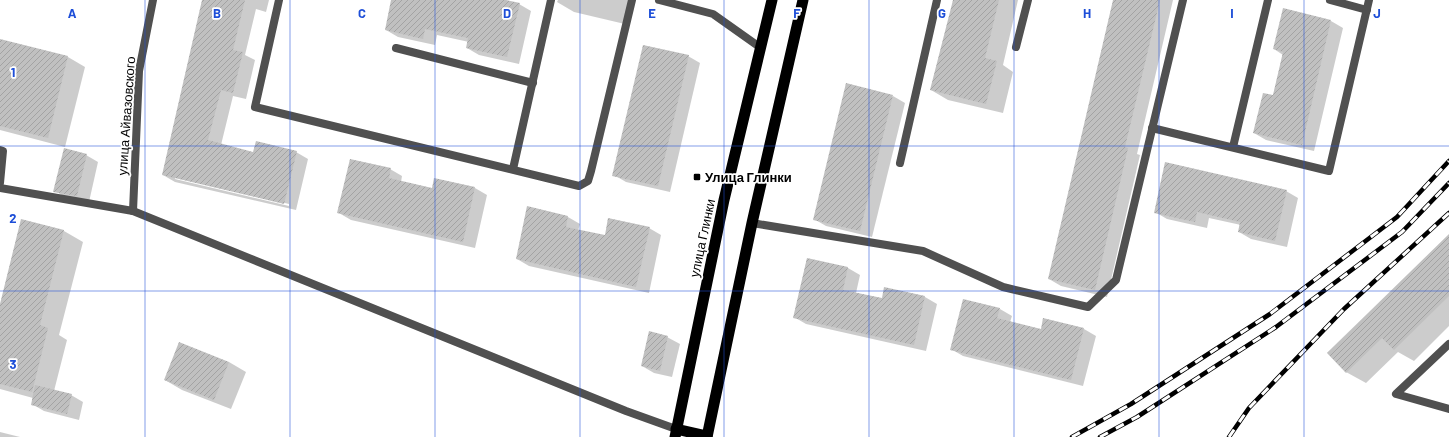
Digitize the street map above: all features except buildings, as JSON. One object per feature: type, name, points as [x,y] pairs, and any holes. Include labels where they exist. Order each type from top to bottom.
[{"type":"highway","name":"улица Глинки","points":[[675,433],[724,200],[772,0]]},
{"type":"highway","points":[[675,433],[707,437],[752,223],[803,0]]},
{"type":"street","name":"улица Айвазовского","points":[[133,211],[138,71],[153,0]]},
{"type":"street","points":[[279,0],[255,107],[579,186],[588,181],[592,171],[632,0]]},
{"type":"street","points":[[513,169],[551,0]]},
{"type":"street","points":[[659,0],[713,14],[761,48]]},
{"type":"street","points":[[900,163],[937,0]]},
{"type":"street","points":[[1016,47],[1028,0]]},
{"type":"street","points":[[752,223],[924,251],[1003,286],[1088,307],[1116,280],[1183,0]]},
{"type":"street","points":[[1233,147],[1268,0]]},
{"type":"street","points":[[1330,0],[1367,10]]},
{"type":"street","points":[[1152,128],[1329,171],[1369,0]]},
{"type":"street","points":[[396,48],[533,83]]},
{"type":"street","points":[[0,150],[4,151],[0,183]]},
{"type":"street","points":[[0,188],[133,211],[626,411],[675,433]]},
{"type":"street","points":[[1449,344],[1396,394],[1449,409]]},
{"type":"railway","points":[[1072,437],[1131,404],[1270,314],[1397,217],[1449,161]]},
{"type":"railway","points":[[1100,437],[1137,417],[1276,327],[1402,232],[1449,183]]},
{"type":"railway","points":[[1229,437],[1249,408],[1344,309],[1449,213]]},
{"type":"place","name":"Улица Глинки","points":[[697,177]]}]
